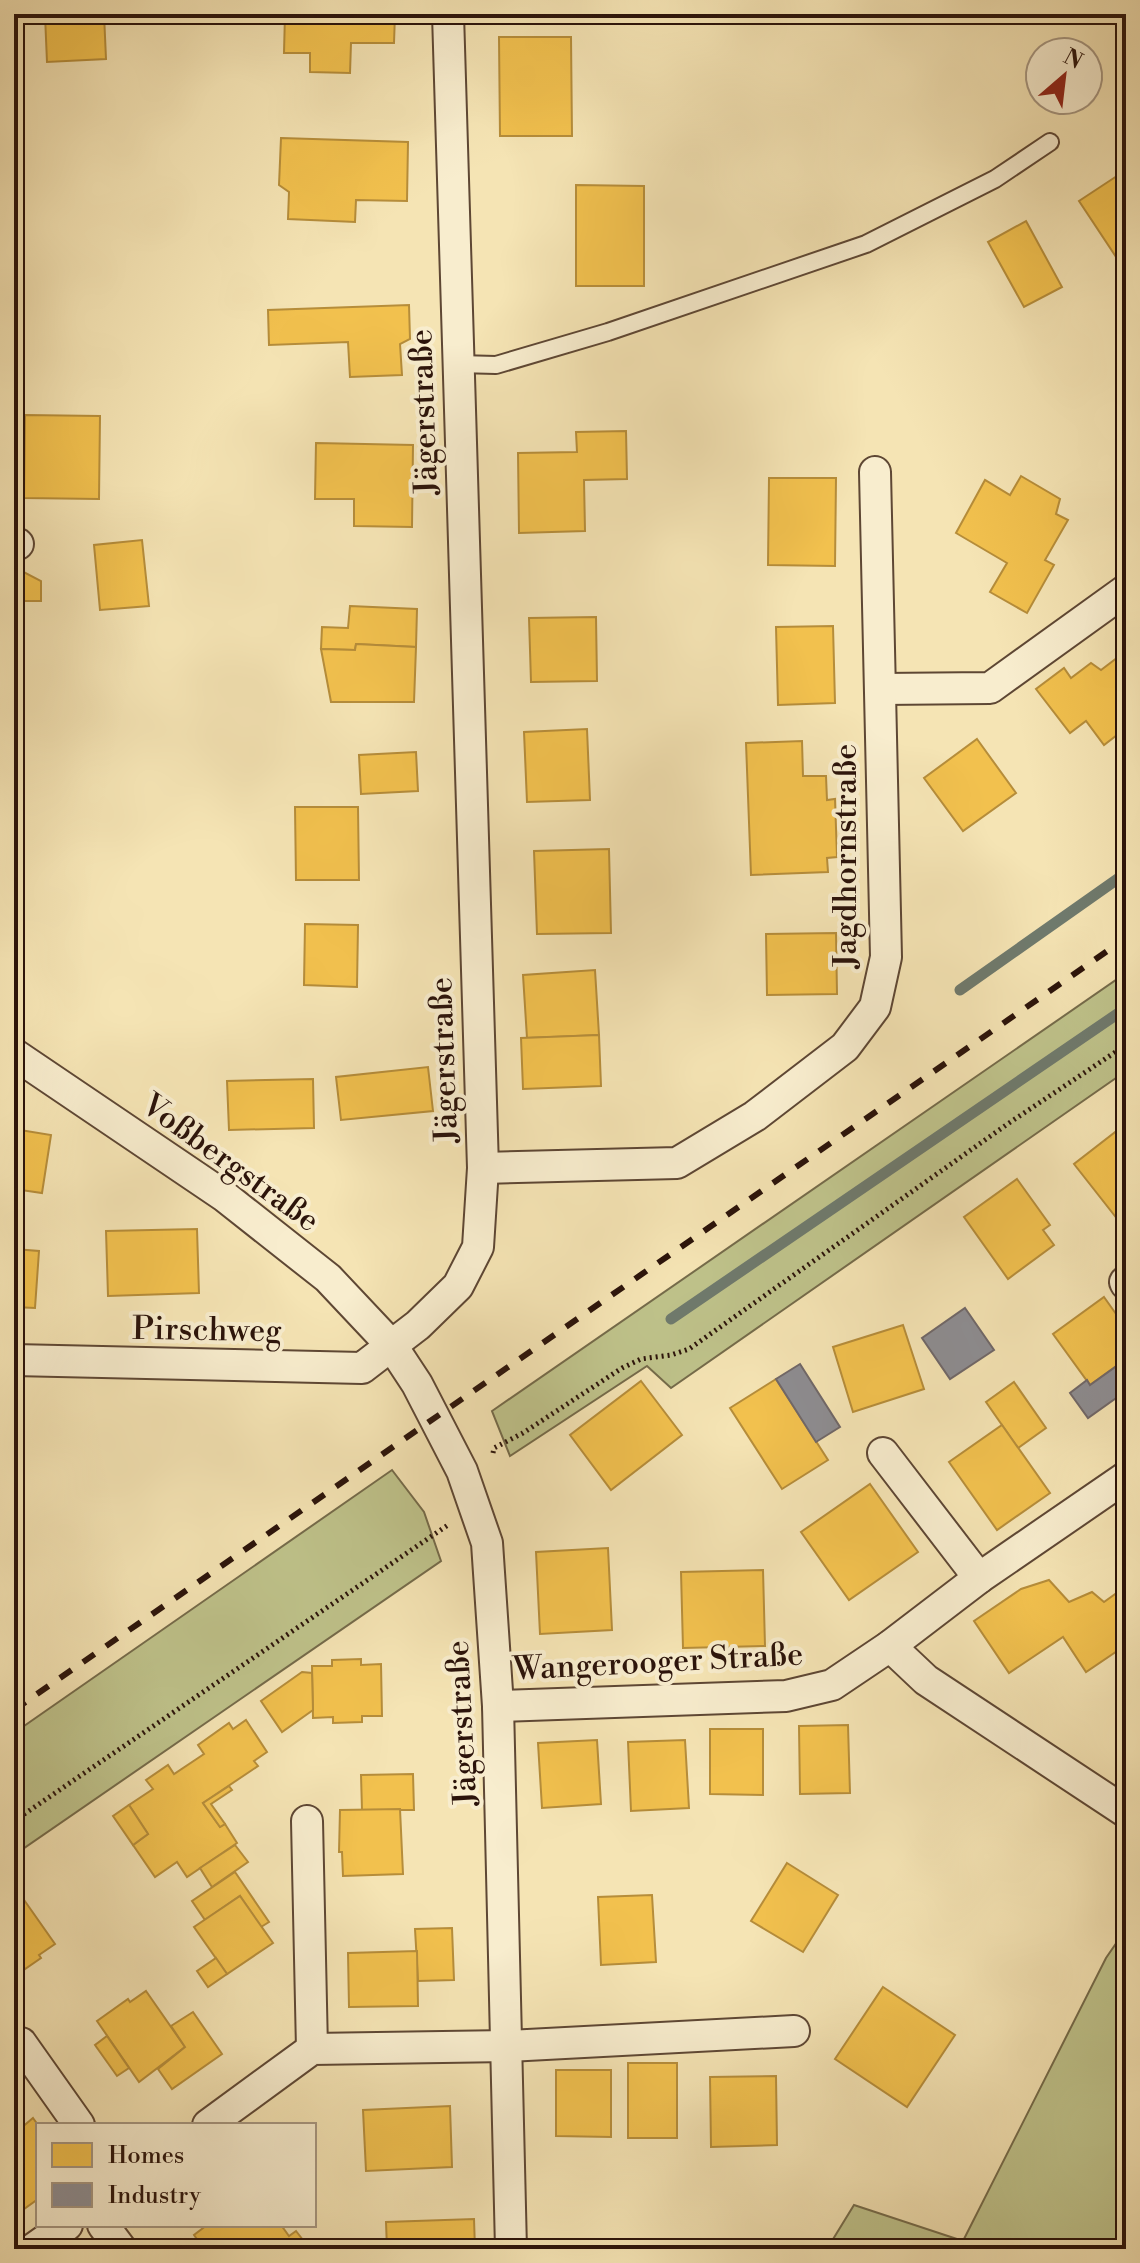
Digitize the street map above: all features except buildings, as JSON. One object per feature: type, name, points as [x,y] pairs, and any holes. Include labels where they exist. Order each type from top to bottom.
[{"type":"street","name":"Jägerstraße","points":[[448,14],[483,1168],[478,1247],[458,1286],[392,1346],[436,1417],[462,1471],[487,1543],[498,1706],[511,2249]]},
{"type":"street","name":"Jagdhornstraße","points":[[483,1168],[677,1163],[755,1116],[845,1047],[875,1007],[886,957],[875,472]]},
{"type":"street","points":[[881,689],[990,688],[1126,590]]},
{"type":"street","name":"Voßbergstraße","points":[[14,1054],[224,1196],[328,1278],[392,1346]]},
{"type":"street","name":"Pirschweg","points":[[14,1360],[362,1368],[392,1346]]},
{"type":"street","points":[[883,1453],[979,1578]]},
{"type":"street","name":"Wangerooger Straße","points":[[498,1706],[786,1696],[832,1685],[890,1646],[979,1578],[1126,1477]]},
{"type":"street","points":[[890,1646],[926,1680],[1126,1812]]},
{"type":"street","points":[[307,1821],[312,2049]]},
{"type":"street","points":[[211,2123],[312,2049],[508,2046],[794,2031]]},
{"type":"street","points":[[21,2043],[78,2123]]},
{"type":"street","points":[[33,2249],[64,2227]]},
{"type":"street","points":[[104,2227],[121,2249]]},
{"type":"lane","points":[[458,364],[496,365],[594,336],[866,244],[995,179],[1050,142]]},
{"type":"path","points":[[491,1457],[494,1448],[523,1433],[622,1368],[641,1359],[689,1349],[1009,1123],[1126,1045]]},
{"type":"path","points":[[14,1821],[446,1525],[479,1517]]},
{"type":"green space","points":[[1126,973],[1126,1071],[671,1388],[647,1366],[510,1456],[492,1411]]},
{"type":"green space","points":[[392,1470],[424,1512],[441,1561],[14,1855],[14,1733]]},
{"type":"green space","points":[[1126,1929],[1126,2249],[827,2249],[854,2205],[963,2241],[1106,1958]]},
{"type":"waterway","points":[[960,990],[1126,873]]},
{"type":"waterway","points":[[671,1319],[1126,1008]]},
{"type":"railway","points":[[14,1710],[1126,938]]}]
